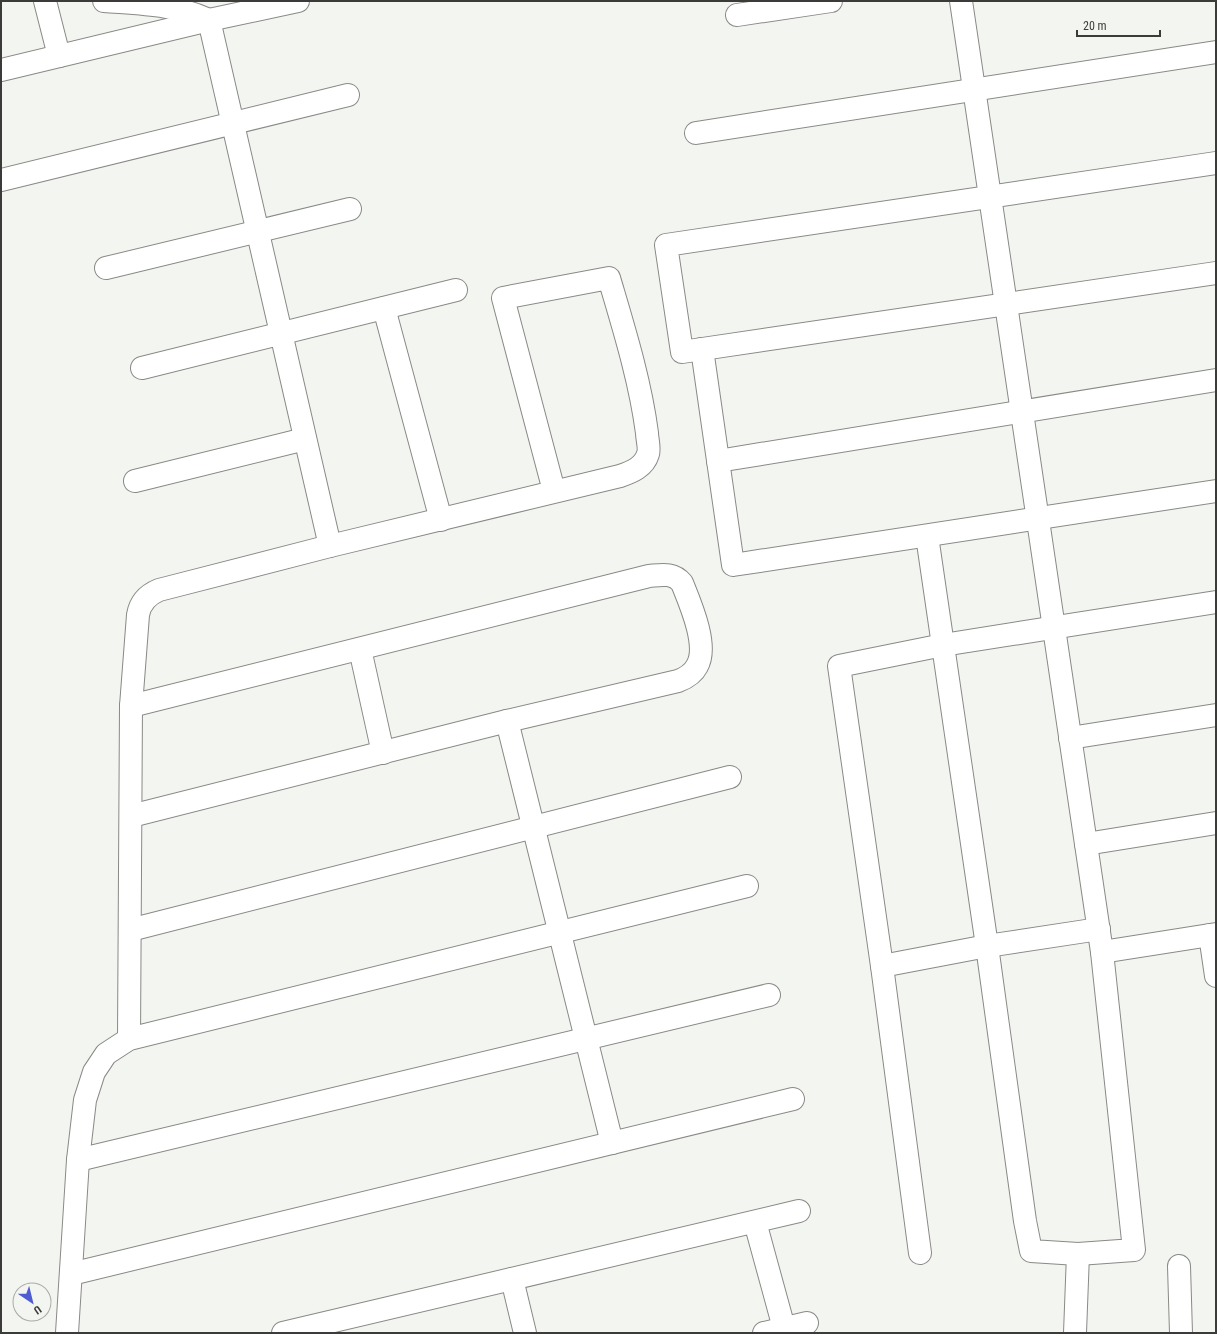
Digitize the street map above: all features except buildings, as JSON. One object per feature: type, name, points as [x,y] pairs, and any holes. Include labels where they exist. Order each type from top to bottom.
[{"type":"street","points":[[45,1],[59,56]]},
{"type":"street","points":[[104,1],[169,6],[196,14],[209,20]]},
{"type":"street","points":[[1,70],[209,20],[298,1]]},
{"type":"street","points":[[737,15],[831,1]]},
{"type":"street","points":[[927,536],[987,946],[1025,1221],[1031,1251],[1078,1254],[1134,1250],[1099,929],[961,1]]},
{"type":"street","points":[[209,20],[330,546]]},
{"type":"street","points":[[696,133],[1216,52]]},
{"type":"street","points":[[1,180],[348,95]]},
{"type":"street","points":[[1216,163],[666,245],[682,352],[1216,273]]},
{"type":"street","points":[[106,268],[350,209]]},
{"type":"street","points":[[129,1039],[132,706],[138,615],[139,608],[146,598],[159,590],[330,546],[620,476],[638,468],[645,461],[649,452],[643,404],[639,384],[609,278],[504,298],[554,491]]},
{"type":"street","points":[[142,368],[456,290]]},
{"type":"street","points":[[384,308],[440,520]]},
{"type":"street","points":[[702,349],[733,565],[1216,491]]},
{"type":"street","points":[[718,461],[1216,380]]},
{"type":"street","points":[[135,480],[305,439]]},
{"type":"street","points":[[131,816],[507,721],[678,681],[687,678],[692,673],[698,665],[701,653],[698,630],[682,583],[678,578],[666,574],[649,576],[132,706]]},
{"type":"street","points":[[920,1254],[882,966],[839,666],[943,645],[1216,602]]},
{"type":"street","points":[[360,649],[383,752]]},
{"type":"street","points":[[1070,738],[1216,715]]},
{"type":"street","points":[[507,721],[612,1143]]},
{"type":"street","points":[[130,930],[730,777]]},
{"type":"street","points":[[1086,844],[1216,823]]},
{"type":"street","points":[[67,1333],[78,1160],[85,1100],[94,1072],[106,1054],[129,1039],[747,886]]},
{"type":"street","points":[[882,966],[987,946],[1099,929]]},
{"type":"street","points":[[1102,952],[1213,935],[1216,976]]},
{"type":"street","points":[[78,1160],[768,994]]},
{"type":"street","points":[[71,1274],[793,1099]]},
{"type":"street","points":[[283,1333],[799,1212]]},
{"type":"street","points":[[755,1222],[774,1331],[807,1323]]},
{"type":"street","points":[[1075,1333],[1078,1254]]},
{"type":"street","points":[[1179,1266],[1181,1333]]},
{"type":"street","points":[[512,1279],[525,1333]]}]
